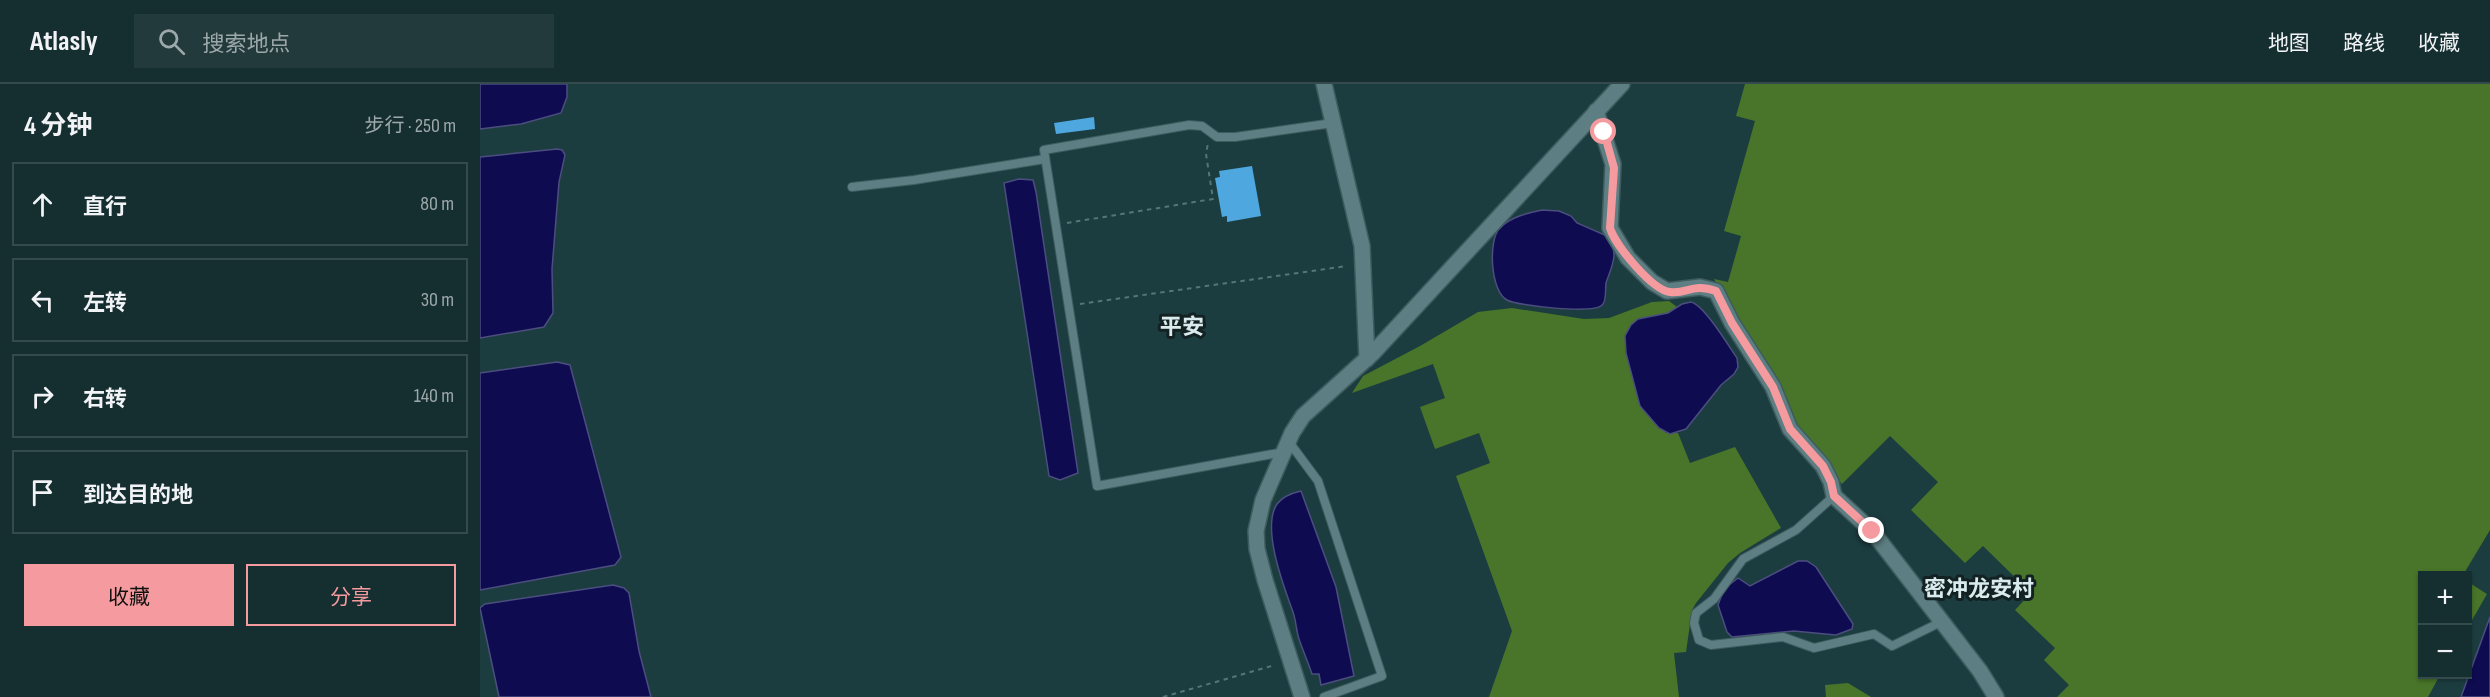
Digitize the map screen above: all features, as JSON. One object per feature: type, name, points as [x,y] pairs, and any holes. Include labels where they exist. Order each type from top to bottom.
[{"type":"street","points":[[1324,84],[1364,263],[1367,359]]},
{"type":"street","points":[[1302,697],[1257,549],[1256,531],[1263,500],[1286,447],[1303,416],[1367,359],[1622,84]]},
{"type":"street","points":[[1596,111],[1613,164],[1610,228],[1628,258],[1659,288],[1671,292],[1700,287],[1716,291],[1732,323],[1773,387],[1790,429],[1823,466],[1831,482],[1834,496],[1872,531],[1980,671],[1996,697]]},
{"type":"lane","points":[[1324,697],[1382,676],[1318,481],[1286,447],[1097,486],[1044,150],[1178,127],[1202,126],[1218,136],[1235,137],[1334,123]]},
{"type":"lane","points":[[852,187],[914,180],[1045,159]]},
{"type":"lane","points":[[1834,496],[1796,530],[1743,559],[1714,599],[1696,613],[1694,623],[1699,640],[1711,645],[1778,637],[1791,639],[1814,648],[1874,634],[1892,646],[1941,622]]},
{"type":"path","points":[[1055,225],[1213,199],[1206,154],[1210,132]]},
{"type":"path","points":[[1068,306],[1364,263]]},
{"type":"path","points":[[1163,697],[1291,660]]},
{"type":"green space","points":[[1745,84],[2490,84],[2490,530],[2465,571],[2418,571],[2418,679],[2438,679],[2428,697],[2057,697],[2069,685],[2044,660],[2055,648],[2015,610],[2031,593],[1983,546],[1965,563],[1911,510],[1938,482],[1890,436],[1842,484],[1798,433],[1714,279],[1728,282],[1741,236],[1724,231],[1755,121],[1736,116]]},
{"type":"green space","points":[[1669,301],[1677,307],[1668,313],[1646,317],[1625,345],[1640,406],[1666,433],[1678,433],[1690,463],[1735,447],[1781,528],[1728,563],[1696,603],[1692,610],[1686,652],[1674,653],[1679,697],[1489,697],[1512,631],[1456,476],[1490,463],[1479,433],[1435,449],[1420,407],[1445,398],[1433,364],[1352,393],[1363,376],[1478,312],[1512,308],[1584,319],[1609,318],[1652,302]]},
{"type":"green space","points":[[2472,585],[2487,594],[2472,620]]},
{"type":"green space","points":[[1848,683],[1871,697],[1826,697],[1825,685]]},
{"type":"shaded area","points":[[480,84],[567,84],[567,97],[561,113],[521,124],[480,129]]},
{"type":"shaded area","points":[[562,150],[565,155],[559,182],[552,269],[553,313],[544,327],[480,338],[480,157]]},
{"type":"shaded area","points":[[1019,179],[1033,180],[1036,192],[1078,473],[1060,480],[1049,476],[1004,183]]},
{"type":"shaded area","points":[[1542,210],[1559,211],[1571,216],[1577,223],[1607,236],[1611,242],[1614,259],[1602,305],[1585,309],[1539,307],[1507,300],[1501,295],[1494,276],[1492,253],[1496,234],[1504,224],[1514,218]]},
{"type":"shaded area","points":[[1691,302],[1702,310],[1716,326],[1737,358],[1738,367],[1686,429],[1670,434],[1659,428],[1640,406],[1626,353],[1625,336],[1631,325],[1638,319],[1668,313],[1682,304]]},
{"type":"shaded area","points":[[557,362],[570,365],[621,557],[615,565],[480,590],[480,373]]},
{"type":"shaded area","points":[[1301,491],[1336,587],[1354,676],[1321,685],[1319,674],[1312,674],[1299,639],[1276,558],[1271,527],[1277,504],[1288,495]]},
{"type":"shaded area","points":[[1798,561],[1807,561],[1816,567],[1853,624],[1852,629],[1836,635],[1794,631],[1732,637],[1727,632],[1718,605],[1724,589],[1738,578],[1750,586]]},
{"type":"shaded area","points":[[613,585],[624,588],[629,593],[639,651],[651,697],[499,697],[480,608],[485,604]]},
{"type":"shaded area","points":[[2490,617],[2490,697],[2461,697],[2468,679],[2472,679],[2472,667]]},
{"type":"building","points":[[1094,117],[1095,129],[1056,134],[1054,123]]},
{"type":"building","points":[[1252,166],[1261,216],[1227,222],[1227,216],[1222,217],[1215,178],[1220,177],[1219,171]]},
{"type":"district","name":"平安","points":[[1182,326]]},
{"type":"district","name":"密冲龙安村","points":[[1979,588]]},
{"type":"route","points":[[1604,132],[1614,168],[1610,228],[1628,258],[1659,288],[1671,292],[1700,287],[1716,291],[1732,323],[1779,398],[1790,429],[1823,466],[1831,482],[1834,496],[1872,531]]}]
